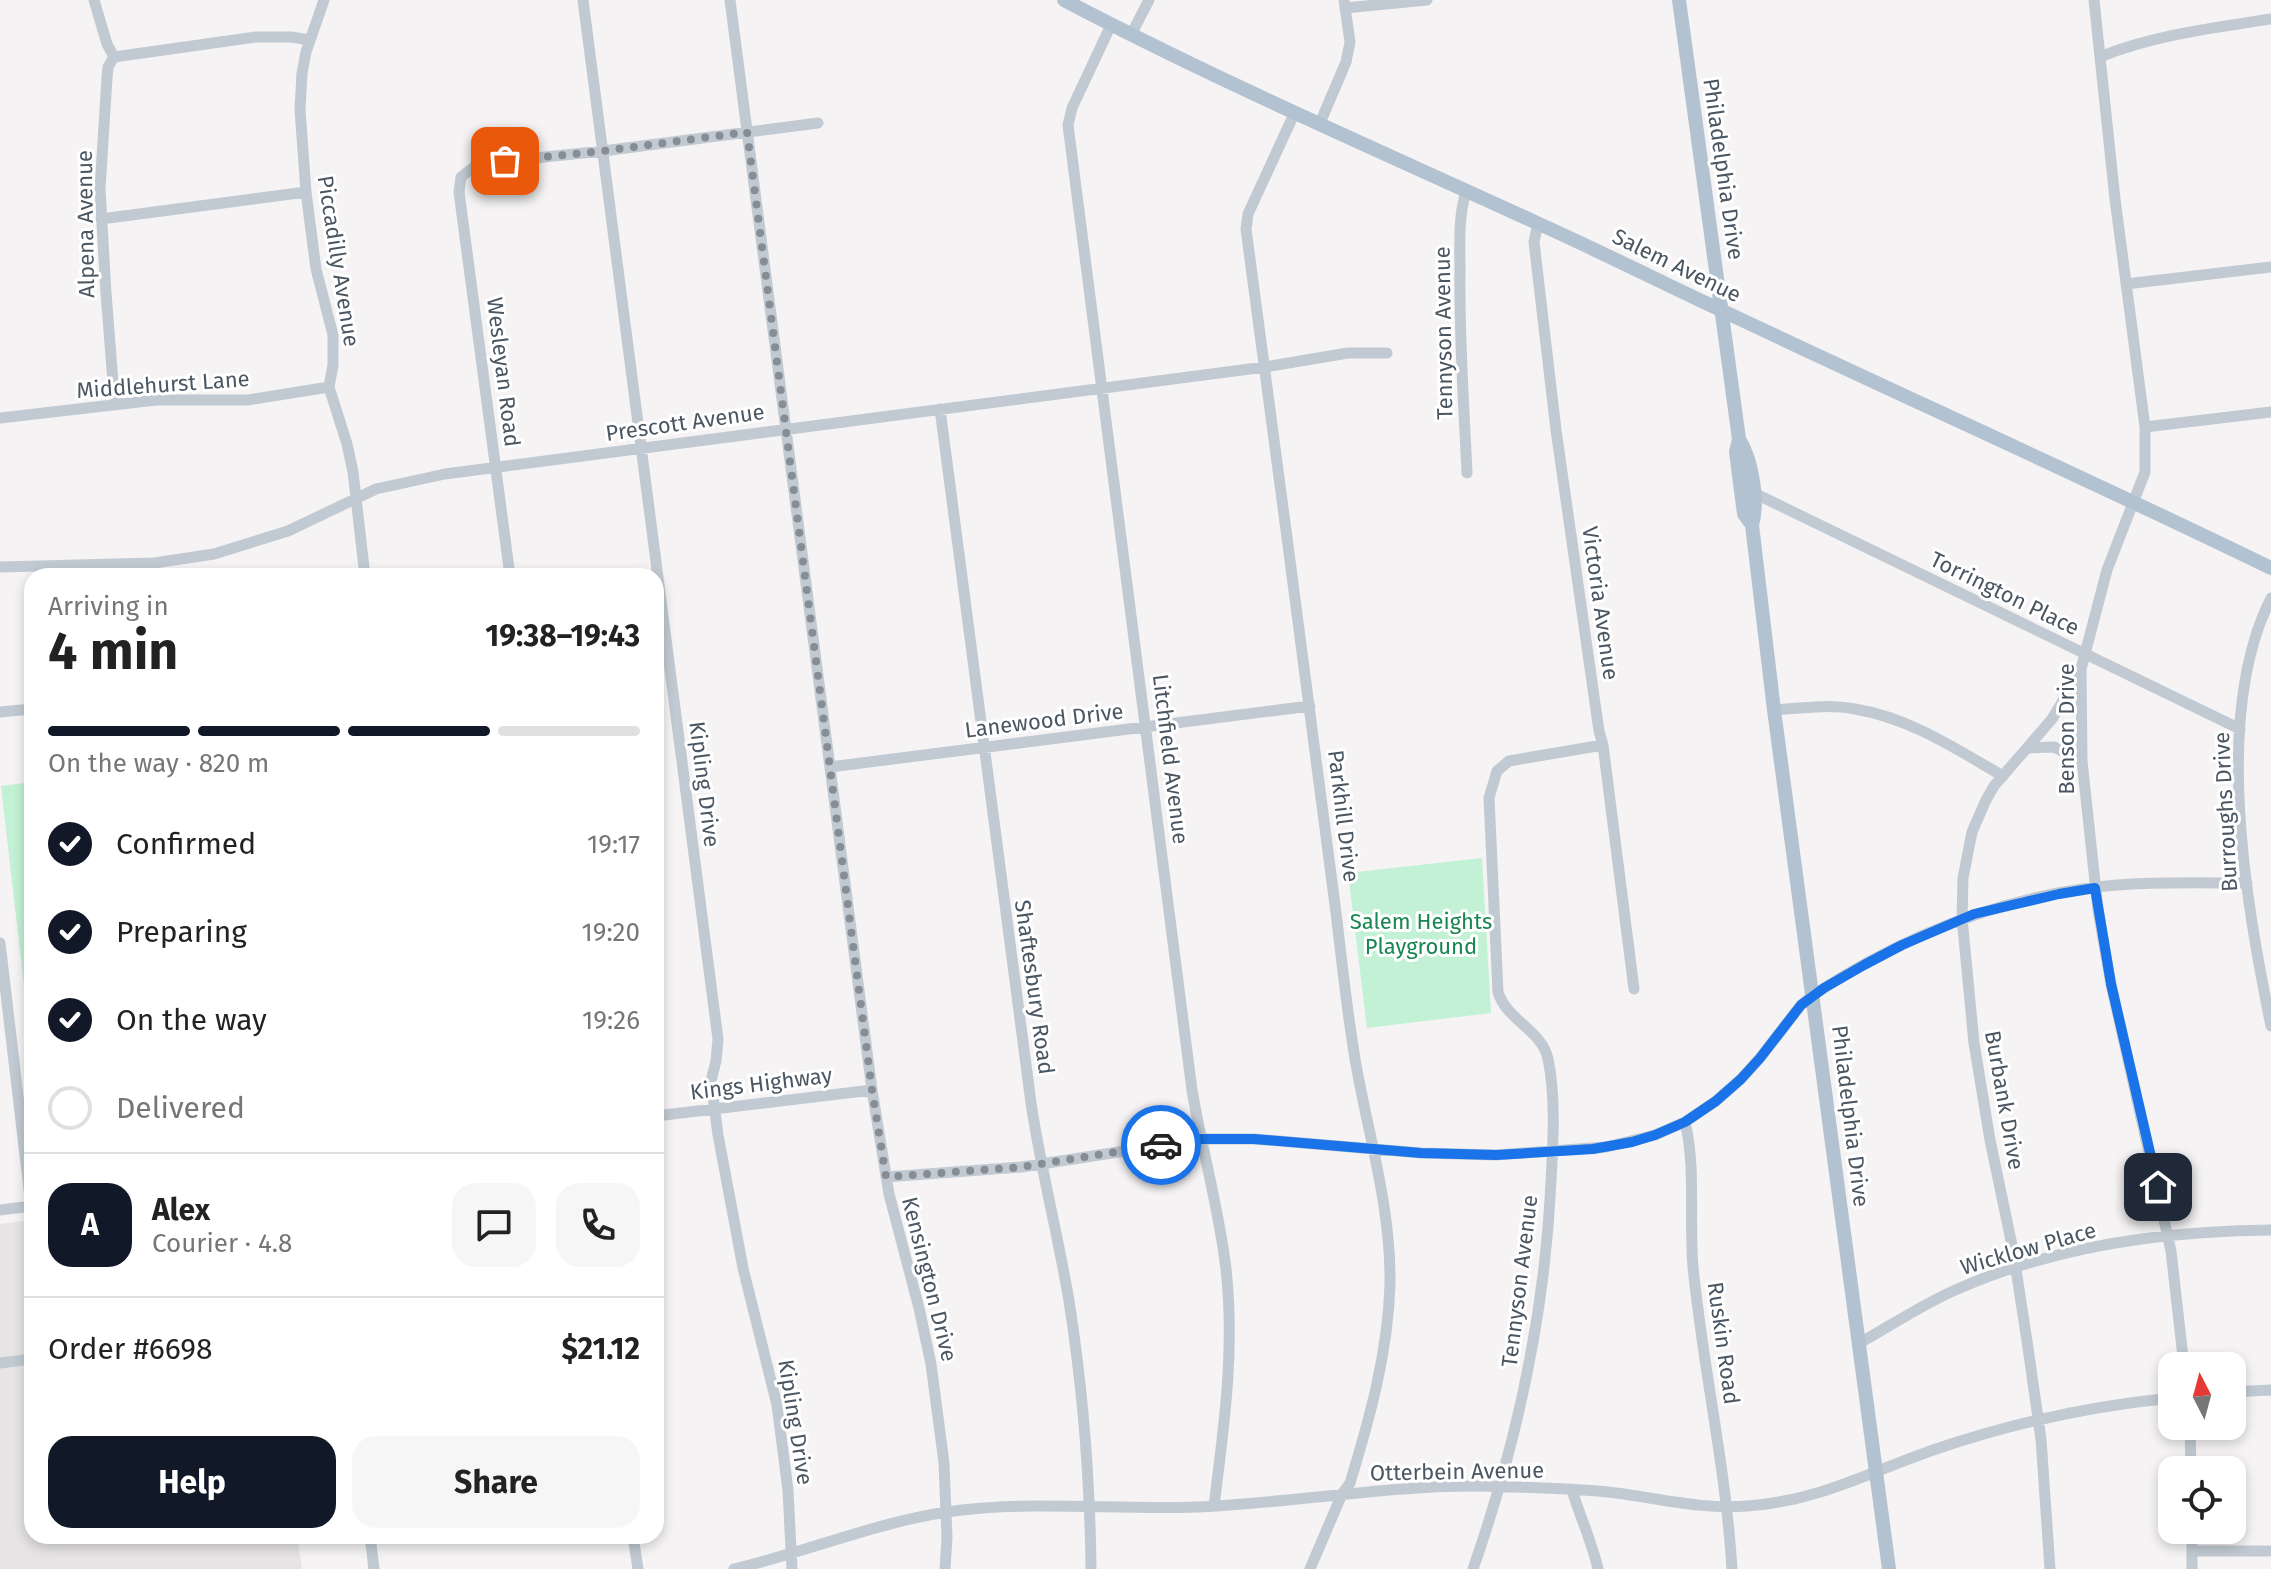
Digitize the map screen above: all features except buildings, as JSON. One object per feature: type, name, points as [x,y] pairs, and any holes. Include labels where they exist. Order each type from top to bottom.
[{"type":"main road","name":"Salem Avenue","points":[[1064,0],[1131,35],[2271,568]]},
{"type":"main road","name":"Philadelphia Drive","points":[[1679,0],[1739,439],[1736,452],[1744,514],[1752,525]]},
{"type":"main road","name":"Philadelphia Drive","points":[[1739,439],[1747,452],[1754,493],[1756,511],[1752,525],[1774,710],[1889,1569]]},
{"type":"street","points":[[94,0],[114,57],[256,37],[310,40]]},
{"type":"street","name":"Piccadilly Avenue","points":[[324,0],[302,73],[300,110],[316,269],[333,335],[329,387],[347,444],[364,568]]},
{"type":"street","name":"Kipling Drive","points":[[583,0],[657,568]]},
{"type":"street","name":"Kensington Drive","points":[[730,0],[872,1090],[886,1177],[931,1364],[940,1424],[946,1512],[945,1569]]},
{"type":"street","points":[[1131,35],[1149,0]]},
{"type":"street","points":[[1320,123],[1346,62],[1350,42],[1345,4],[1427,0]]},
{"type":"street","name":"Benson Drive","points":[[2094,0],[2145,427],[2145,472],[2107,570],[2081,669],[2082,761],[2095,888],[2111,984],[2168,1236],[2183,1352]]},
{"type":"street","points":[[2100,57],[2139,43],[2271,19]]},
{"type":"street","name":"Litchfield Avenue","points":[[1111,25],[1068,121],[1192,1090],[1221,1235],[1229,1319],[1228,1399],[1214,1506]]},
{"type":"street","name":"Alpena Avenue","points":[[114,57],[108,67],[100,189],[117,404]]},
{"type":"street","name":"Parkhill Drive","points":[[1295,112],[1246,221],[1352,1039],[1383,1190],[1390,1285],[1384,1356],[1371,1415],[1350,1483],[1342,1494],[1310,1569]]},
{"type":"street","points":[[603,151],[818,123]]},
{"type":"street","name":"Wesleyan Road","points":[[509,568],[459,192],[461,177],[474,167],[487,163],[603,151]]},
{"type":"street","points":[[101,219],[306,192]]},
{"type":"street","name":"Tennyson Avenue","points":[[1466,192],[1460,232],[1460,288],[1467,473]]},
{"type":"street","name":"Victoria Avenue","points":[[1538,223],[1534,242],[1556,430],[1603,745],[1634,989]]},
{"type":"street","points":[[2126,284],[2271,267]]},
{"type":"street","name":"Prescott Avenue","points":[[0,567],[154,563],[197,558],[271,537],[391,485],[445,474],[1265,367],[1348,353],[1387,353]]},
{"type":"street","name":"Middlehurst Lane","points":[[0,418],[156,400],[248,400],[329,387]]},
{"type":"street","name":"Shaftesbury Road","points":[[940,409],[1041,1165],[1069,1301],[1083,1415],[1091,1569]]},
{"type":"street","points":[[2145,427],[2271,412]]},
{"type":"street","name":"Torrington Place","points":[[1754,493],[2240,729]]},
{"type":"street","name":"Burroughs Drive","points":[[2271,598],[2250,652],[2240,729],[2247,883],[2271,1026]]},
{"type":"street","name":"Kipling Drive","points":[[664,625],[718,1039],[711,1081],[714,1109],[733,1225],[777,1405],[788,1490],[792,1569]]},
{"type":"street","name":"Burbank Drive","points":[[2050,1569],[2038,1421],[2016,1268],[1974,1043],[1962,918],[1963,878],[1969,842],[1986,800],[2061,705],[2081,669]]},
{"type":"street","name":"Lanewood Drive","points":[[830,767],[1310,706]]},
{"type":"street","points":[[1774,710],[1844,707],[1882,715],[1915,727],[2003,776]]},
{"type":"street","points":[[0,712],[24,710]]},
{"type":"street","name":"Tennyson Avenue","points":[[1473,1569],[1500,1487],[1525,1394],[1542,1299],[1553,1152],[1547,1053],[1538,1039],[1505,1008],[1498,992],[1489,798],[1497,771],[1509,761],[1603,745]]},
{"type":"street","points":[[2028,748],[2054,747],[2082,761]]},
{"type":"street","points":[[886,1177],[1041,1165],[1202,1139],[1284,1141],[1421,1153],[1496,1155],[1606,1147],[1632,1142],[1685,1122],[1716,1101],[1741,1079],[1801,1005],[1813,995],[1902,945],[1962,918],[2095,888],[2247,883]]},
{"type":"street","points":[[0,943],[24,1140]]},
{"type":"street","name":"Kings Highway","points":[[664,1115],[872,1090]]},
{"type":"street","name":"Ruskin Road","points":[[1685,1122],[1690,1143],[1693,1267],[1727,1506],[1732,1569]]},
{"type":"street","points":[[0,1210],[24,1207]]},
{"type":"street","name":"Wicklow Place","points":[[1858,1344],[1940,1297],[2016,1268],[2091,1249],[2168,1236],[2271,1230]]},
{"type":"street","points":[[0,1363],[24,1360]]},
{"type":"street","points":[[2246,1391],[2271,1390]]},
{"type":"street","name":"Otterbein Avenue","points":[[734,1569],[872,1528],[946,1512],[1011,1507],[1126,1509],[1214,1506],[1452,1487],[1572,1490],[1727,1506],[1787,1502],[1840,1487],[1980,1434],[2125,1402],[2158,1399]]},
{"type":"street","points":[[1572,1490],[1598,1569]]},
{"type":"street","points":[[371,1544],[374,1569]]},
{"type":"street","points":[[634,1544],[638,1569]]},
{"type":"street","points":[[2192,1544],[2192,1569]]},
{"type":"street","points":[[2192,1551],[2271,1551]]},
{"type":"shaded area","points":[[24,1221],[24,1544],[298,1544],[302,1569],[0,1569],[0,1224]]},
{"type":"green space","points":[[24,783],[24,986],[1,786]]},
{"type":"green space","name":"Salem Heights Playground","points":[[1482,858],[1491,1013],[1367,1028],[1348,873]]},
{"type":"way so far","points":[[505,161],[747,132],[872,1090],[886,1177],[1060,1163],[1161,1145]]},
{"type":"route","points":[[1161,1145],[1202,1139],[1254,1139],[1421,1153],[1496,1155],[1593,1149],[1632,1142],[1685,1122],[1716,1101],[1760,1058],[1801,1005],[1864,965],[1962,918],[2095,888],[2111,984],[2158,1187]]}]
